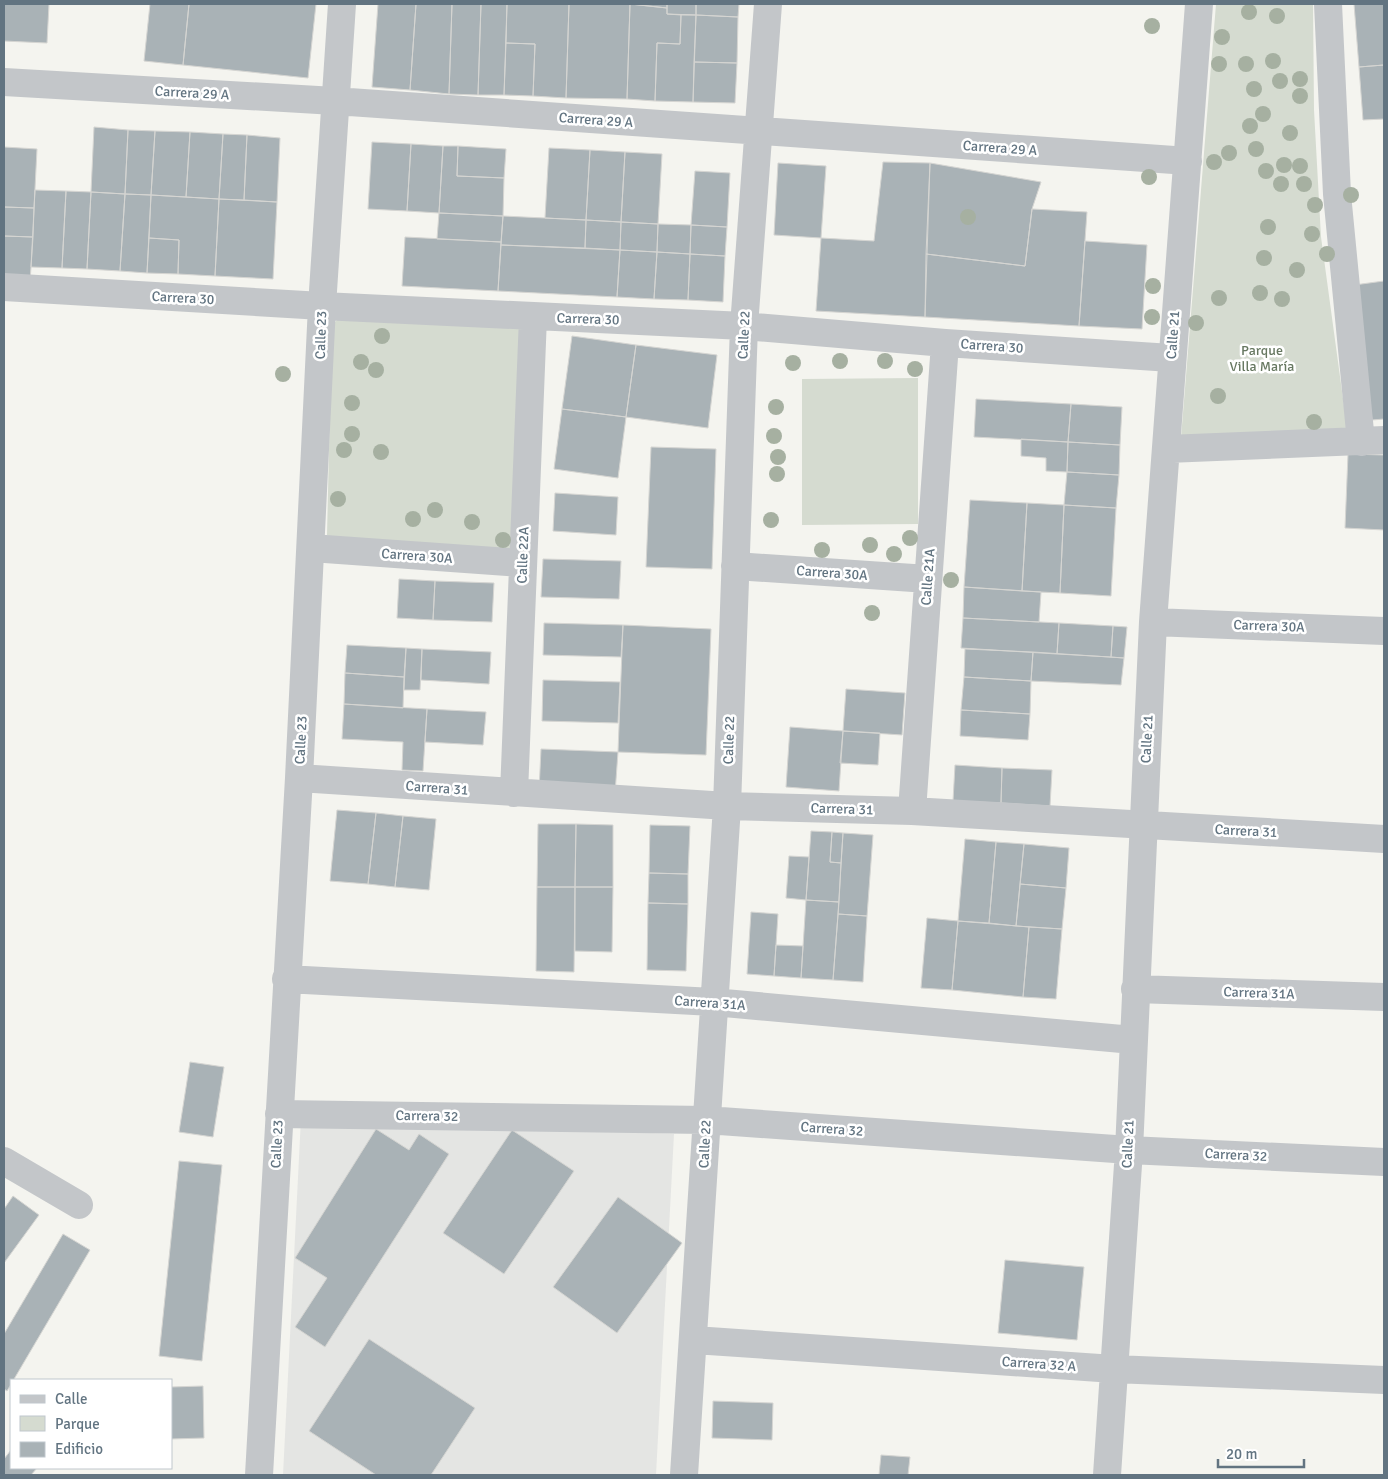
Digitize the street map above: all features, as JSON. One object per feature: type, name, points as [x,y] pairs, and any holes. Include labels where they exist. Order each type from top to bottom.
[{"type":"street","name":"Calle 23","points":[[259,1475],[299,778],[322,306],[342,4]]},
{"type":"street","name":"Calle 22","points":[[684,1475],[727,806],[744,326],[768,4]]},
{"type":"street","name":"Calle 21","points":[[1107,1475],[1129,1150],[1153,622],[1167,449],[1171,358],[1199,4]]},
{"type":"street","points":[[1167,449],[1373,441],[1337,194],[1328,4]]},
{"type":"street","name":"Carrera 29 A","points":[[4,82],[335,101],[1188,161]]},
{"type":"street","name":"Carrera 30","points":[[4,287],[322,306],[744,326],[945,343],[1171,358]]},
{"type":"street","name":"Calle 22A","points":[[514,793],[533,317]]},
{"type":"street","name":"Calle 21A","points":[[912,811],[945,343]]},
{"type":"street","name":"Carrera 30A","points":[[311,548],[522,563]]},
{"type":"street","name":"Carrera 30A","points":[[735,566],[928,579]]},
{"type":"street","name":"Carrera 30A","points":[[1153,622],[1384,631]]},
{"type":"street","name":"Carrera 31","points":[[299,778],[727,806],[912,811],[1384,839]]},
{"type":"street","name":"Carrera 31A","points":[[286,979],[713,1002],[1133,1040]]},
{"type":"street","name":"Carrera 31A","points":[[1135,989],[1384,997]]},
{"type":"street","name":"Carrera 32","points":[[279,1114],[706,1120],[1129,1150],[1384,1162]]},
{"type":"street","points":[[4,1161],[79,1205]]},
{"type":"street","name":"Carrera 32 A","points":[[694,1340],[1114,1369],[1384,1380]]},
{"type":"shaded area","points":[[301,1118],[674,1134],[656,1475],[283,1475]]},
{"type":"green space","name":"Parque Villa María","points":[[1216,4],[1313,4],[1314,110],[1321,237],[1347,428],[1181,438]]},
{"type":"green space","points":[[340,318],[523,327],[510,549],[334,540],[327,535],[332,324]]},
{"type":"green space","points":[[918,378],[918,524],[802,525],[802,379]]},
{"type":"building","points":[[4,4],[49,4],[47,43],[4,41]]},
{"type":"building","points":[[150,4],[189,4],[183,65],[144,61]]},
{"type":"building","points":[[189,4],[316,4],[308,78],[183,65]]},
{"type":"building","points":[[378,4],[416,4],[410,90],[372,87]]},
{"type":"building","points":[[416,4],[452,4],[449,94],[410,90]]},
{"type":"building","points":[[452,4],[481,4],[478,95],[449,94]]},
{"type":"building","points":[[481,4],[507,4],[504,95],[478,95]]},
{"type":"building","points":[[507,4],[569,4],[566,98],[533,96],[535,44],[506,43]]},
{"type":"building","points":[[569,4],[630,4],[627,99],[566,98]]},
{"type":"building","points":[[630,4],[667,4],[667,8]]},
{"type":"building","points":[[630,4],[667,8],[667,14],[681,15],[680,44],[657,43],[655,101],[627,99]]},
{"type":"building","points":[[667,4],[696,4],[696,15],[667,14]]},
{"type":"building","points":[[696,4],[739,4],[738,17],[696,15]]},
{"type":"building","points":[[1354,4],[1384,4],[1384,65],[1359,67]]},
{"type":"building","points":[[681,15],[696,15],[693,102],[655,101],[657,43],[680,44]]},
{"type":"building","points":[[696,15],[738,17],[737,63],[694,62]]},
{"type":"building","points":[[506,43],[535,44],[533,96],[504,95]]},
{"type":"building","points":[[694,62],[737,63],[735,103],[693,102]]},
{"type":"building","points":[[1384,65],[1384,119],[1363,120],[1359,67]]},
{"type":"building","points":[[94,127],[128,130],[125,194],[91,192]]},
{"type":"building","points":[[128,130],[155,131],[151,195],[125,194]]},
{"type":"building","points":[[155,131],[190,132],[186,197],[151,195]]},
{"type":"building","points":[[190,132],[223,134],[219,199],[186,197]]},
{"type":"building","points":[[223,134],[247,135],[244,200],[219,199]]},
{"type":"building","points":[[247,135],[280,138],[277,202],[244,200]]},
{"type":"building","points":[[372,142],[411,144],[407,211],[368,209]]},
{"type":"building","points":[[411,144],[443,146],[439,213],[407,211]]},
{"type":"building","points":[[443,146],[458,146],[457,176],[504,178],[503,216],[439,213]]},
{"type":"building","points":[[458,146],[506,149],[504,178],[457,176]]},
{"type":"building","points":[[4,147],[37,149],[34,208],[4,207]]},
{"type":"building","points":[[549,148],[590,150],[586,220],[545,218]]},
{"type":"building","points":[[590,150],[625,152],[621,222],[586,220]]},
{"type":"building","points":[[625,152],[662,154],[658,224],[621,222]]},
{"type":"building","points":[[883,162],[930,163],[925,317],[816,311],[821,238],[874,241]]},
{"type":"building","points":[[778,163],[826,166],[821,238],[774,235]]},
{"type":"building","points":[[930,163],[1041,182],[1032,209],[1025,266],[926,254]]},
{"type":"building","points":[[695,171],[730,173],[727,227],[691,225]]},
{"type":"building","points":[[35,190],[66,191],[62,268],[31,267]]},
{"type":"building","points":[[66,191],[91,192],[87,269],[62,268]]},
{"type":"building","points":[[91,192],[125,194],[120,271],[87,269]]},
{"type":"building","points":[[125,194],[151,195],[147,273],[120,271]]},
{"type":"building","points":[[151,195],[219,199],[215,276],[178,274],[179,240],[149,238]]},
{"type":"building","points":[[219,199],[277,202],[273,279],[215,276]]},
{"type":"building","points":[[4,207],[34,208],[33,237],[4,236]]},
{"type":"building","points":[[1032,209],[1087,212],[1079,326],[925,317],[926,254],[1025,266]]},
{"type":"building","points":[[439,213],[503,216],[501,242],[437,239]]},
{"type":"building","points":[[503,216],[586,220],[585,248],[501,245]]},
{"type":"building","points":[[586,220],[621,222],[620,250],[585,248]]},
{"type":"building","points":[[621,222],[658,224],[657,252],[620,250]]},
{"type":"building","points":[[658,224],[691,225],[690,254],[657,252]]},
{"type":"building","points":[[691,225],[727,227],[725,256],[690,254]]},
{"type":"building","points":[[4,236],[33,237],[30,282],[4,281]]},
{"type":"building","points":[[405,237],[501,242],[498,291],[402,286]]},
{"type":"building","points":[[149,238],[179,240],[178,274],[147,273]]},
{"type":"building","points":[[1085,241],[1147,245],[1142,329],[1079,326]]},
{"type":"building","points":[[501,245],[620,250],[617,297],[498,291]]},
{"type":"building","points":[[620,250],[657,252],[654,299],[617,297]]},
{"type":"building","points":[[657,252],[690,254],[688,300],[654,299]]},
{"type":"building","points":[[690,254],[725,256],[723,302],[688,300]]},
{"type":"building","points":[[1384,281],[1384,419],[1372,420],[1354,285]]},
{"type":"building","points":[[572,336],[636,345],[626,417],[562,409]]},
{"type":"building","points":[[636,345],[717,355],[708,428],[626,417]]},
{"type":"building","points":[[976,399],[1071,404],[1068,442],[974,437]]},
{"type":"building","points":[[1071,404],[1122,407],[1120,445],[1068,442]]},
{"type":"building","points":[[562,409],[626,417],[618,478],[554,469]]},
{"type":"building","points":[[1021,439],[1068,442],[1067,472],[1046,471],[1046,458],[1021,456]]},
{"type":"building","points":[[1068,442],[1120,445],[1119,475],[1067,472]]},
{"type":"building","points":[[651,447],[716,449],[712,569],[646,567]]},
{"type":"building","points":[[1348,454],[1384,455],[1384,530],[1345,528]]},
{"type":"building","points":[[1067,472],[1119,475],[1116,508],[1064,505]]},
{"type":"building","points":[[555,493],[618,497],[616,535],[553,531]]},
{"type":"building","points":[[970,500],[1027,503],[1022,591],[964,587]]},
{"type":"building","points":[[1027,503],[1064,505],[1060,593],[1022,591]]},
{"type":"building","points":[[1064,505],[1116,508],[1111,596],[1060,593]]},
{"type":"building","points":[[543,559],[621,561],[619,599],[541,597]]},
{"type":"building","points":[[399,579],[435,581],[433,620],[397,618]]},
{"type":"building","points":[[435,581],[494,583],[492,622],[433,620]]},
{"type":"building","points":[[964,587],[1041,592],[1039,622],[963,618]]},
{"type":"building","points":[[963,618],[1059,623],[1057,654],[961,648]]},
{"type":"building","points":[[544,623],[623,625],[621,657],[543,655]]},
{"type":"building","points":[[1059,623],[1113,626],[1111,657],[1057,654]]},
{"type":"building","points":[[623,625],[711,629],[706,755],[618,752]]},
{"type":"building","points":[[1113,626],[1127,627],[1124,658],[1111,657]]},
{"type":"building","points":[[347,645],[406,648],[404,677],[345,673]]},
{"type":"building","points":[[406,648],[422,649],[420,690],[404,690]]},
{"type":"building","points":[[422,649],[491,652],[489,684],[421,680]]},
{"type":"building","points":[[965,649],[1033,652],[1031,681],[964,677]]},
{"type":"building","points":[[1033,652],[1124,658],[1121,685],[1031,681]]},
{"type":"building","points":[[345,673],[404,677],[403,708],[344,704]]},
{"type":"building","points":[[964,677],[1031,681],[1030,714],[961,710]]},
{"type":"building","points":[[543,680],[620,682],[618,723],[542,721]]},
{"type":"building","points":[[846,689],[905,693],[902,735],[843,731]]},
{"type":"building","points":[[344,704],[427,709],[423,771],[402,770],[403,742],[342,739]]},
{"type":"building","points":[[427,709],[486,712],[483,745],[425,742]]},
{"type":"building","points":[[961,710],[1030,714],[1028,740],[960,736]]},
{"type":"building","points":[[790,727],[843,731],[839,791],[786,787]]},
{"type":"building","points":[[843,731],[880,733],[878,765],[840,763]]},
{"type":"building","points":[[541,749],[618,752],[615,794],[539,791]]},
{"type":"building","points":[[955,765],[1002,768],[1001,803],[953,801]]},
{"type":"building","points":[[1002,768],[1052,770],[1050,806],[1001,803]]},
{"type":"building","points":[[337,810],[376,813],[368,884],[330,881]]},
{"type":"building","points":[[376,813],[403,816],[395,887],[368,884]]},
{"type":"building","points":[[403,816],[436,819],[429,890],[395,887]]},
{"type":"building","points":[[538,824],[576,824],[575,887],[537,887]]},
{"type":"building","points":[[576,824],[613,825],[613,887],[575,887]]},
{"type":"building","points":[[650,825],[690,826],[688,874],[649,873]]},
{"type":"building","points":[[811,831],[832,832],[830,862],[841,863],[839,902],[806,900]]},
{"type":"building","points":[[832,832],[843,833],[841,863],[830,862]]},
{"type":"building","points":[[843,833],[873,835],[867,916],[838,914]]},
{"type":"building","points":[[965,839],[996,842],[989,923],[958,921]]},
{"type":"building","points":[[996,842],[1024,844],[1016,926],[989,923]]},
{"type":"building","points":[[1024,844],[1069,848],[1066,888],[1020,884]]},
{"type":"building","points":[[789,856],[809,857],[806,900],[786,898]]},
{"type":"building","points":[[649,873],[688,874],[688,904],[648,903]]},
{"type":"building","points":[[1020,884],[1066,888],[1062,929],[1016,926]]},
{"type":"building","points":[[537,887],[575,887],[574,972],[536,971]]},
{"type":"building","points":[[575,887],[613,887],[612,952],[575,951]]},
{"type":"building","points":[[806,900],[839,902],[833,980],[801,978]]},
{"type":"building","points":[[648,903],[688,904],[686,971],[647,970]]},
{"type":"building","points":[[751,912],[778,914],[774,976],[747,974]]},
{"type":"building","points":[[838,914],[867,916],[863,982],[833,980]]},
{"type":"building","points":[[927,918],[958,921],[952,990],[921,988]]},
{"type":"building","points":[[958,921],[1029,927],[1023,997],[952,990]]},
{"type":"building","points":[[1029,927],[1062,929],[1056,999],[1023,997]]},
{"type":"building","points":[[776,945],[803,946],[801,978],[774,976]]},
{"type":"building","points":[[190,1062],[224,1067],[213,1137],[179,1132]]},
{"type":"building","points":[[376,1129],[409,1150],[419,1134],[449,1154],[325,1347],[295,1327],[327,1278],[295,1258]]},
{"type":"building","points":[[512,1130],[574,1171],[504,1274],[443,1233]]},
{"type":"building","points":[[179,1161],[222,1165],[202,1361],[159,1356]]},
{"type":"building","points":[[13,1196],[39,1215],[4,1263],[4,1209]]},
{"type":"building","points":[[618,1197],[682,1243],[617,1333],[553,1287]]},
{"type":"building","points":[[63,1234],[90,1250],[14,1379],[10,1379],[10,1386],[7,1391],[4,1389],[4,1334]]},
{"type":"building","points":[[1005,1260],[1084,1267],[1077,1340],[998,1333]]},
{"type":"building","points":[[369,1339],[475,1408],[431,1475],[376,1475],[309,1431]]},
{"type":"building","points":[[203,1386],[204,1438],[172,1439],[172,1387]]},
{"type":"building","points":[[713,1401],[773,1403],[772,1440],[712,1438]]},
{"type":"building","points":[[10,1451],[10,1469],[36,1469],[31,1475],[4,1475],[4,1459]]},
{"type":"building","points":[[881,1455],[910,1457],[908,1475],[879,1475]]}]
